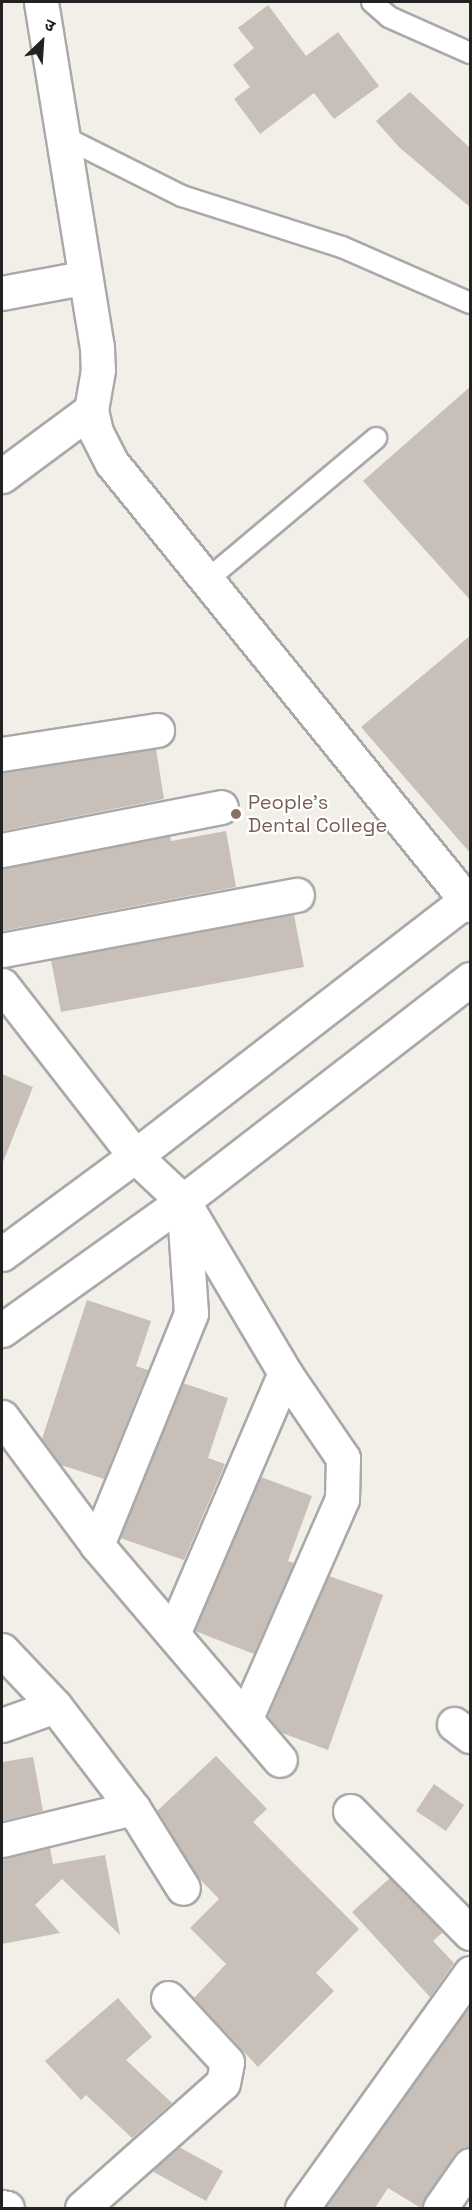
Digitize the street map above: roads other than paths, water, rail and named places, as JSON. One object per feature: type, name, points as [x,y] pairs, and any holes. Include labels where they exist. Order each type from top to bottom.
[{"type":"street","points":[[2,1254],[135,1156],[469,900],[112,463],[96,432],[91,410],[98,370],[41,2]]},
{"type":"street","points":[[2,293],[83,278]]},
{"type":"street","points":[[2,476],[91,410]]},
{"type":"street","points":[[2,754],[157,730]]},
{"type":"street","points":[[2,850],[221,807]]},
{"type":"street","points":[[2,950],[297,895]]},
{"type":"street","points":[[2,1330],[183,1202],[471,979]]},
{"type":"street","points":[[2,988],[135,1156],[183,1202],[285,1373],[343,1458],[342,1499],[246,1718]]},
{"type":"street","points":[[97,1545],[191,1313],[183,1202]]},
{"type":"street","points":[[173,1634],[285,1373]]},
{"type":"street","points":[[2,1417],[97,1545],[280,1760]]},
{"type":"street","points":[[2,1650],[55,1706],[133,1808],[183,1888]]},
{"type":"street","points":[[2,1725],[55,1706]]},
{"type":"street","points":[[2,1840],[133,1808]]},
{"type":"street","points":[[350,1811],[471,1933]]},
{"type":"street","points":[[302,2208],[471,1973]]},
{"type":"street","points":[[82,2208],[223,2083],[227,2062],[168,1998]]},
{"type":"street","points":[[440,2208],[471,2165]]},
{"type":"street","points":[[2,2207],[8,2208]]},
{"type":"lane","points":[[372,2],[390,17],[471,52]]},
{"type":"lane","points":[[62,136],[182,196],[331,243],[471,303]]},
{"type":"lane","points":[[207,580],[376,438]]},
{"type":"place","name":"People's Dental College","points":[[236,814]]}]
